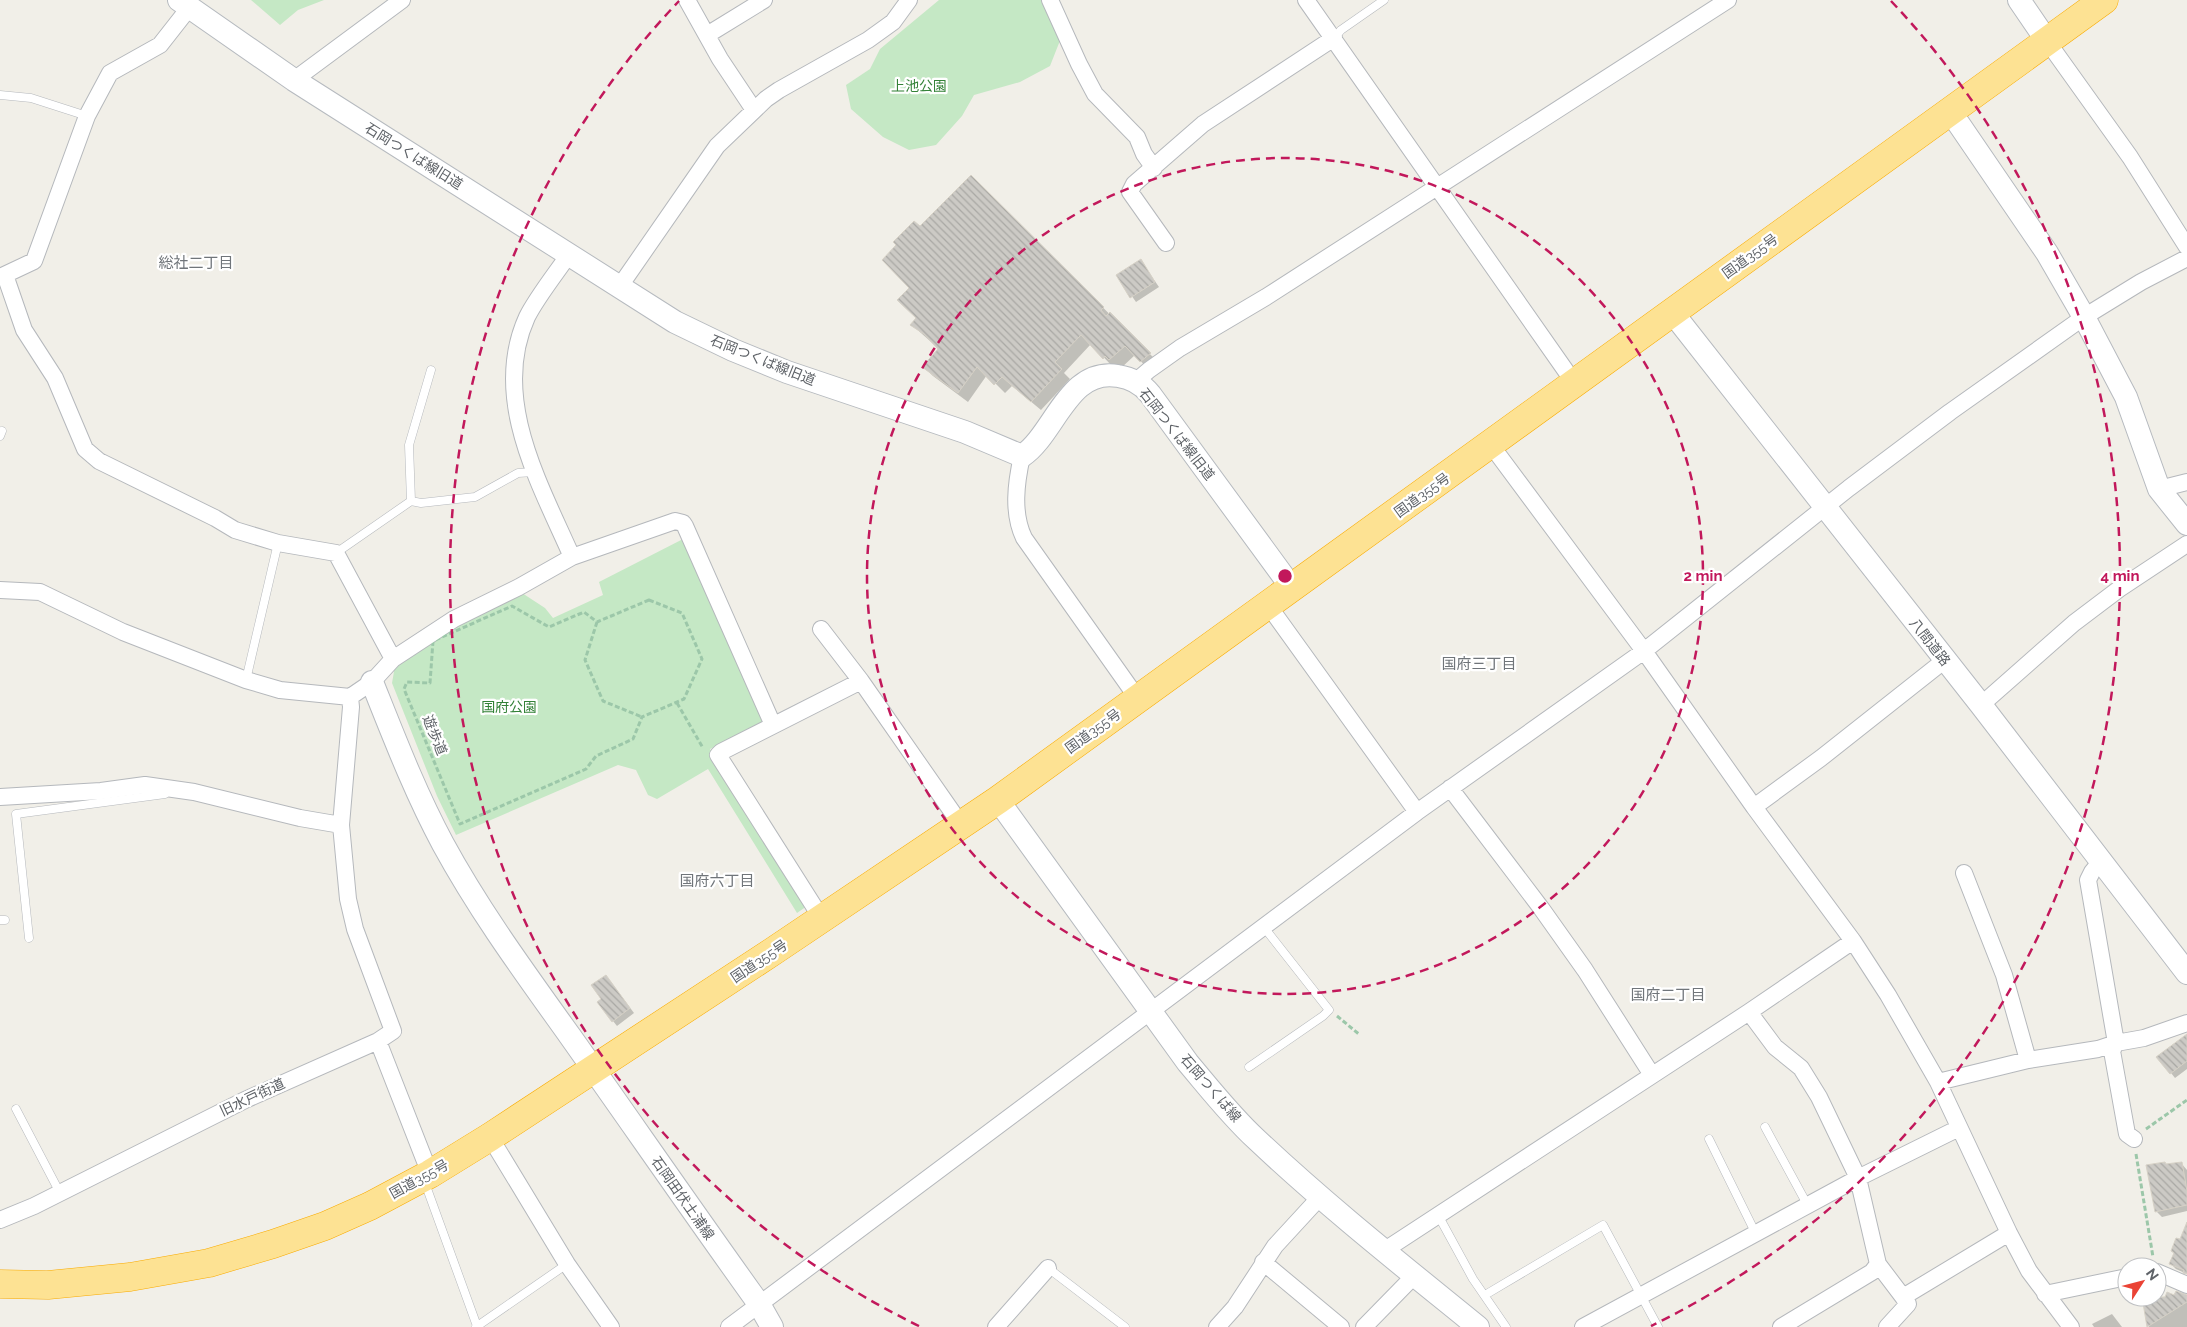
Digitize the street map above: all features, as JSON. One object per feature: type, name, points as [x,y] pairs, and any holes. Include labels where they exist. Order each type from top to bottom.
[{"type":"highway","name":"国道355号","points":[[0,1284],[48,1285],[95,1281],[169,1272],[209,1263],[325,1226],[370,1206],[426,1176],[490,1137],[962,826],[2104,0]]},
{"type":"street","points":[[294,80],[402,0]]},
{"type":"street","points":[[687,0],[754,110]]},
{"type":"street","points":[[707,35],[764,0]]},
{"type":"street","points":[[620,286],[717,146],[754,110],[780,90],[893,22],[909,0]]},
{"type":"street","points":[[1050,0],[1078,64],[1095,94],[1137,137],[1144,154],[1154,168]]},
{"type":"street","points":[[1306,0],[1575,384]]},
{"type":"street","points":[[1135,382],[1148,370],[1180,348],[1266,297],[1728,0]]},
{"type":"street","points":[[2019,0],[2130,157],[2187,247]]},
{"type":"street","points":[[184,4],[160,45],[110,72],[88,116],[34,261],[3,276],[24,330],[55,378],[85,449],[99,461],[215,518],[235,530],[278,543],[336,553],[393,659]]},
{"type":"street","name":"石岡つくば線旧道","points":[[184,4],[294,80],[570,253],[676,322],[733,350],[787,372],[965,432],[1022,456],[1032,450],[1064,404],[1087,381],[1104,374],[1124,377],[1135,382],[1144,387],[1150,394],[1292,588]]},
{"type":"street","points":[[1166,243],[1130,192],[1134,184],[1203,124],[1334,38]]},
{"type":"street","points":[[1950,111],[2047,253],[2084,317],[2126,397],[2159,490],[2187,524]]},
{"type":"street","points":[[570,253],[528,317],[516,355],[515,392],[523,443],[572,557]]},
{"type":"street","points":[[729,1327],[1417,812],[1644,651],[1950,412],[2084,317],[2141,282],[2187,258]]},
{"type":"street","name":"八間道路","points":[[1672,312],[2187,973]]},
{"type":"street","points":[[1491,445],[1644,651],[1754,807],[1853,941],[1888,995],[1938,1082],[2029,1272],[2071,1327]]},
{"type":"street","points":[[1022,456],[1017,481],[1018,525],[1024,538],[1138,699]]},
{"type":"street","points":[[2159,490],[2187,482]]},
{"type":"street","points":[[0,590],[40,592],[123,632],[246,680],[280,690],[350,697],[372,682],[393,659],[454,619],[542,576],[572,557],[675,521],[683,523],[773,725]]},
{"type":"street","points":[[1980,705],[2074,622],[2119,588],[2187,544]]},
{"type":"street","points":[[1268,605],[1417,812]]},
{"type":"street","points":[[821,629],[962,826]]},
{"type":"street","points":[[1754,807],[1821,758],[1945,660]]},
{"type":"street","points":[[822,919],[718,755],[860,681]]},
{"type":"street","name":"石岡田伏土浦線","points":[[372,682],[417,792],[443,844],[472,894],[512,956],[759,1304],[772,1327]]},
{"type":"street","points":[[350,697],[351,707],[341,825],[348,899],[355,929],[393,1031],[378,1040],[426,1176]]},
{"type":"street","points":[[3,799],[101,791],[145,785],[178,789],[341,825]]},
{"type":"street","points":[[1450,788],[1557,931],[1652,1075]]},
{"type":"street","name":"石岡つくば線","points":[[998,800],[1188,1063],[1219,1100],[1256,1139],[1321,1196],[1478,1327]]},
{"type":"street","points":[[2101,861],[2088,880],[2116,1043],[2112,1051],[2127,1134],[2134,1138]]},
{"type":"street","points":[[1964,873],[2004,975],[2028,1060]]},
{"type":"street","points":[[1385,1250],[1749,1012],[1853,941]]},
{"type":"street","points":[[1749,1012],[1775,1047],[1801,1068],[1820,1097],[1858,1178],[1878,1264],[1908,1304],[1888,1327]]},
{"type":"street","points":[[1938,1082],[2028,1060],[2098,1049],[2116,1043],[2144,1038],[2187,1023]]},
{"type":"street","name":"旧水戸街道","points":[[0,1220],[34,1206],[245,1100],[378,1040]]},
{"type":"street","points":[[1583,1327],[1858,1178],[1959,1128]]},
{"type":"street","points":[[490,1137],[567,1264],[611,1327]]},
{"type":"street","points":[[1217,1327],[1235,1307],[1263,1262],[1321,1196]]},
{"type":"street","points":[[1903,1297],[2009,1233]]},
{"type":"street","points":[[1263,1262],[1341,1327]]},
{"type":"street","points":[[1781,1327],[1872,1272],[1878,1264]]},
{"type":"street","points":[[996,1327],[1048,1268]]},
{"type":"street","points":[[2167,1272],[2187,1285]]},
{"type":"street","points":[[1364,1327],[1415,1275]]},
{"type":"street","points":[[2045,1294],[2117,1279]]},
{"type":"lane","points":[[1334,38],[1341,30],[1384,0]]},
{"type":"lane","points":[[0,95],[31,98],[88,116]]},
{"type":"lane","points":[[411,501],[409,445],[431,370]]},
{"type":"lane","points":[[336,553],[411,501],[421,503],[475,498],[518,473],[534,472]]},
{"type":"lane","points":[[246,680],[278,543]]},
{"type":"lane","points":[[29,938],[16,814],[167,793],[178,789]]},
{"type":"lane","points":[[1249,1066],[1323,1016],[1328,1010],[1263,926]]},
{"type":"lane","points":[[16,1109],[60,1193]]},
{"type":"lane","points":[[1766,1128],[1808,1206]]},
{"type":"lane","points":[[1709,1139],[1756,1234]]},
{"type":"lane","points":[[426,1176],[477,1327],[567,1264]]},
{"type":"lane","points":[[1438,1215],[1473,1279],[1506,1327]]},
{"type":"lane","points":[[1485,1295],[1604,1225],[1658,1327]]},
{"type":"lane","points":[[1048,1268],[1125,1327]]},
{"type":"path","points":[[648,600],[682,613],[702,659],[684,699],[642,717],[602,701],[585,660],[597,622],[648,600]]},
{"type":"path","name":"遊歩道","points":[[597,622],[584,612],[549,627],[512,606],[433,641],[430,683],[407,682],[404,689],[460,824],[586,769],[596,756],[633,740],[642,717]]},
{"type":"path","points":[[1328,1010],[1360,1034]]},
{"type":"path","points":[[2154,1257],[2134,1138],[2187,1100]]},
{"type":"green space","points":[[251,0],[324,0],[298,10],[280,25]]},
{"type":"green space","name":"上池公園","points":[[939,0],[1042,0],[1061,38],[1050,66],[1020,82],[974,95],[962,116],[936,145],[909,150],[883,137],[851,109],[846,85],[870,69],[880,49]]},
{"type":"green space","name":"国府公園","points":[[685,538],[764,724],[710,749],[807,906],[797,913],[708,769],[657,799],[648,795],[636,770],[618,765],[456,835],[437,796],[392,683],[395,666],[435,636],[522,593],[545,608],[553,618],[603,595],[599,582]]},
{"type":"building","points":[[971,175],[1104,307],[1101,310],[1106,316],[1110,312],[1151,353],[1140,362],[1125,346],[1109,360],[1105,356],[1103,359],[1081,335],[1055,362],[1062,369],[1031,402],[1002,377],[994,385],[977,367],[958,393],[922,367],[938,349],[924,334],[910,325],[916,318],[897,300],[909,288],[882,260],[896,245],[893,242],[914,221],[920,226]]},
{"type":"building","points":[[1141,259],[1155,282],[1130,298],[1116,275]]},
{"type":"building","points":[[606,975],[630,1008],[612,1022],[597,1002],[601,999],[591,985]]},
{"type":"building","points":[[2187,1034],[2187,1061],[2170,1074],[2156,1057]]},
{"type":"building","points":[[2165,1162],[2166,1164],[2182,1162],[2187,1191],[2187,1205],[2155,1212],[2146,1165]]},
{"type":"building","points":[[2187,1222],[2187,1274],[2183,1273],[2184,1270],[2169,1264],[2174,1253],[2171,1251],[2176,1238],[2180,1239]]},
{"type":"building","points":[[2176,1291],[2187,1295],[2187,1302],[2147,1327],[2144,1307],[2167,1307],[2167,1292],[2174,1295]]},
{"type":"district","name":"総社二丁目","points":[[196,263]]},
{"type":"district","name":"国府三丁目","points":[[1479,664]]},
{"type":"district","name":"国府六丁目","points":[[717,881]]},
{"type":"district","name":"国府二丁目","points":[[1668,995]]}]
